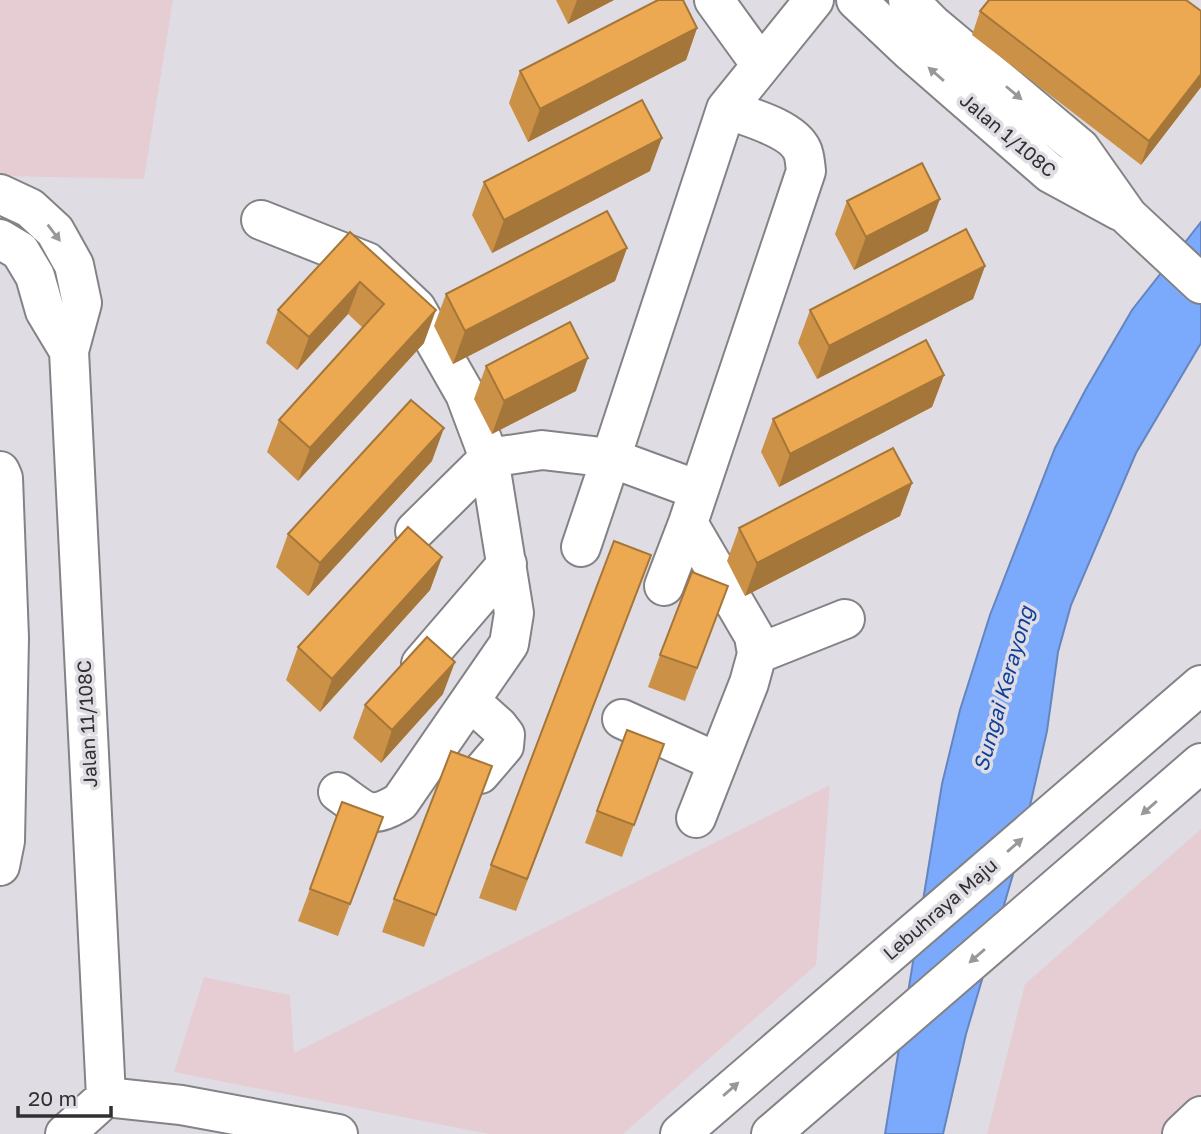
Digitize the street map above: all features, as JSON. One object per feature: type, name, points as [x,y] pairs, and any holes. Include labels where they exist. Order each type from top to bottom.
[{"type":"main road","points":[[714,0],[761,65]]},
{"type":"main road","points":[[581,547],[726,109],[814,0]]},
{"type":"main road","name":"Jalan 1/108C","points":[[856,0],[910,51],[1050,173],[1134,221]]},
{"type":"main road","name":"Jalan 1/108C","points":[[908,0],[932,24],[1080,148],[1134,221]]},
{"type":"main road","points":[[664,586],[806,171],[803,151],[794,138],[784,131],[726,109]]},
{"type":"main road","name":"Jalan 11/108C","points":[[0,194],[30,208],[55,231],[74,265],[82,303],[69,351],[106,1097]]},
{"type":"main road","points":[[261,220],[367,262],[416,308],[465,394],[489,458],[514,613],[509,644],[400,802],[384,812],[367,813],[338,792]]},
{"type":"main road","points":[[1134,221],[1201,284]]},
{"type":"main road","name":"Jalan 11/108C","points":[[0,239],[20,251],[35,276],[45,311],[69,351]]},
{"type":"main road","points":[[415,531],[489,458],[542,450],[611,458],[693,506],[754,636],[757,654],[749,683],[696,818]]},
{"type":"main road","points":[[0,471],[3,478],[5,841],[0,866]]},
{"type":"main road","points":[[421,664],[507,564]]},
{"type":"main road","points":[[757,654],[845,619]]},
{"type":"main road","name":"Lebuhraya Maju","points":[[680,1134],[1201,685]]},
{"type":"main road","points":[[470,701],[498,726],[505,736],[504,746],[480,774]]},
{"type":"main road","points":[[622,719],[717,762]]},
{"type":"main road","points":[[771,1134],[1201,763]]},
{"type":"main road","points":[[65,1134],[106,1097],[174,1120],[338,1134]]},
{"type":"main road","points":[[1182,1134],[1201,1116]]},
{"type":"shaded area","points":[[0,0],[173,0],[144,179],[0,176]]},
{"type":"shaded area","points":[[830,785],[816,965],[623,1134],[489,1134],[174,1072],[204,977],[290,995],[294,1053]]},
{"type":"shaded area","points":[[1201,829],[1201,1134],[987,1134],[1025,984]]},
{"type":"water","name":"Sungai Kerayong","points":[[1201,222],[1201,343],[1136,453],[1071,605],[1058,652],[1047,731],[1019,854],[966,1034],[943,1134],[885,1134],[942,784],[960,710],[990,615],[1055,448],[1086,389],[1132,310]]},
{"type":"building","points":[[658,0],[683,0],[697,28],[540,109],[520,71]]},
{"type":"building","points":[[989,0],[1186,0],[1201,11],[1201,74],[1149,141],[980,11]]},
{"type":"building","points":[[642,100],[662,138],[504,220],[484,182]]},
{"type":"building","points":[[922,163],[940,199],[866,237],[847,201]]},
{"type":"building","points":[[607,211],[627,248],[465,331],[446,294]]},
{"type":"building","points":[[966,229],[985,266],[829,346],[810,310]]},
{"type":"building","points":[[350,232],[436,310],[310,448],[279,420],[384,304],[360,282],[309,337],[278,310]]},
{"type":"building","points":[[570,322],[588,358],[504,401],[486,366]]},
{"type":"building","points":[[926,340],[944,375],[790,454],[773,419]]},
{"type":"building","points":[[411,400],[444,428],[320,563],[288,534]]},
{"type":"building","points":[[893,448],[912,483],[757,563],[739,528]]},
{"type":"building","points":[[408,527],[442,557],[332,679],[298,647]]},
{"type":"building","points":[[614,541],[651,555],[527,879],[491,865]]},
{"type":"building","points":[[692,572],[728,586],[697,668],[660,655]]},
{"type":"building","points":[[427,637],[455,662],[392,730],[365,705]]},
{"type":"building","points":[[627,730],[664,744],[634,825],[597,811]]},
{"type":"building","points":[[451,751],[492,766],[436,915],[394,899]]},
{"type":"building","points":[[342,802],[383,817],[350,904],[310,889]]}]
